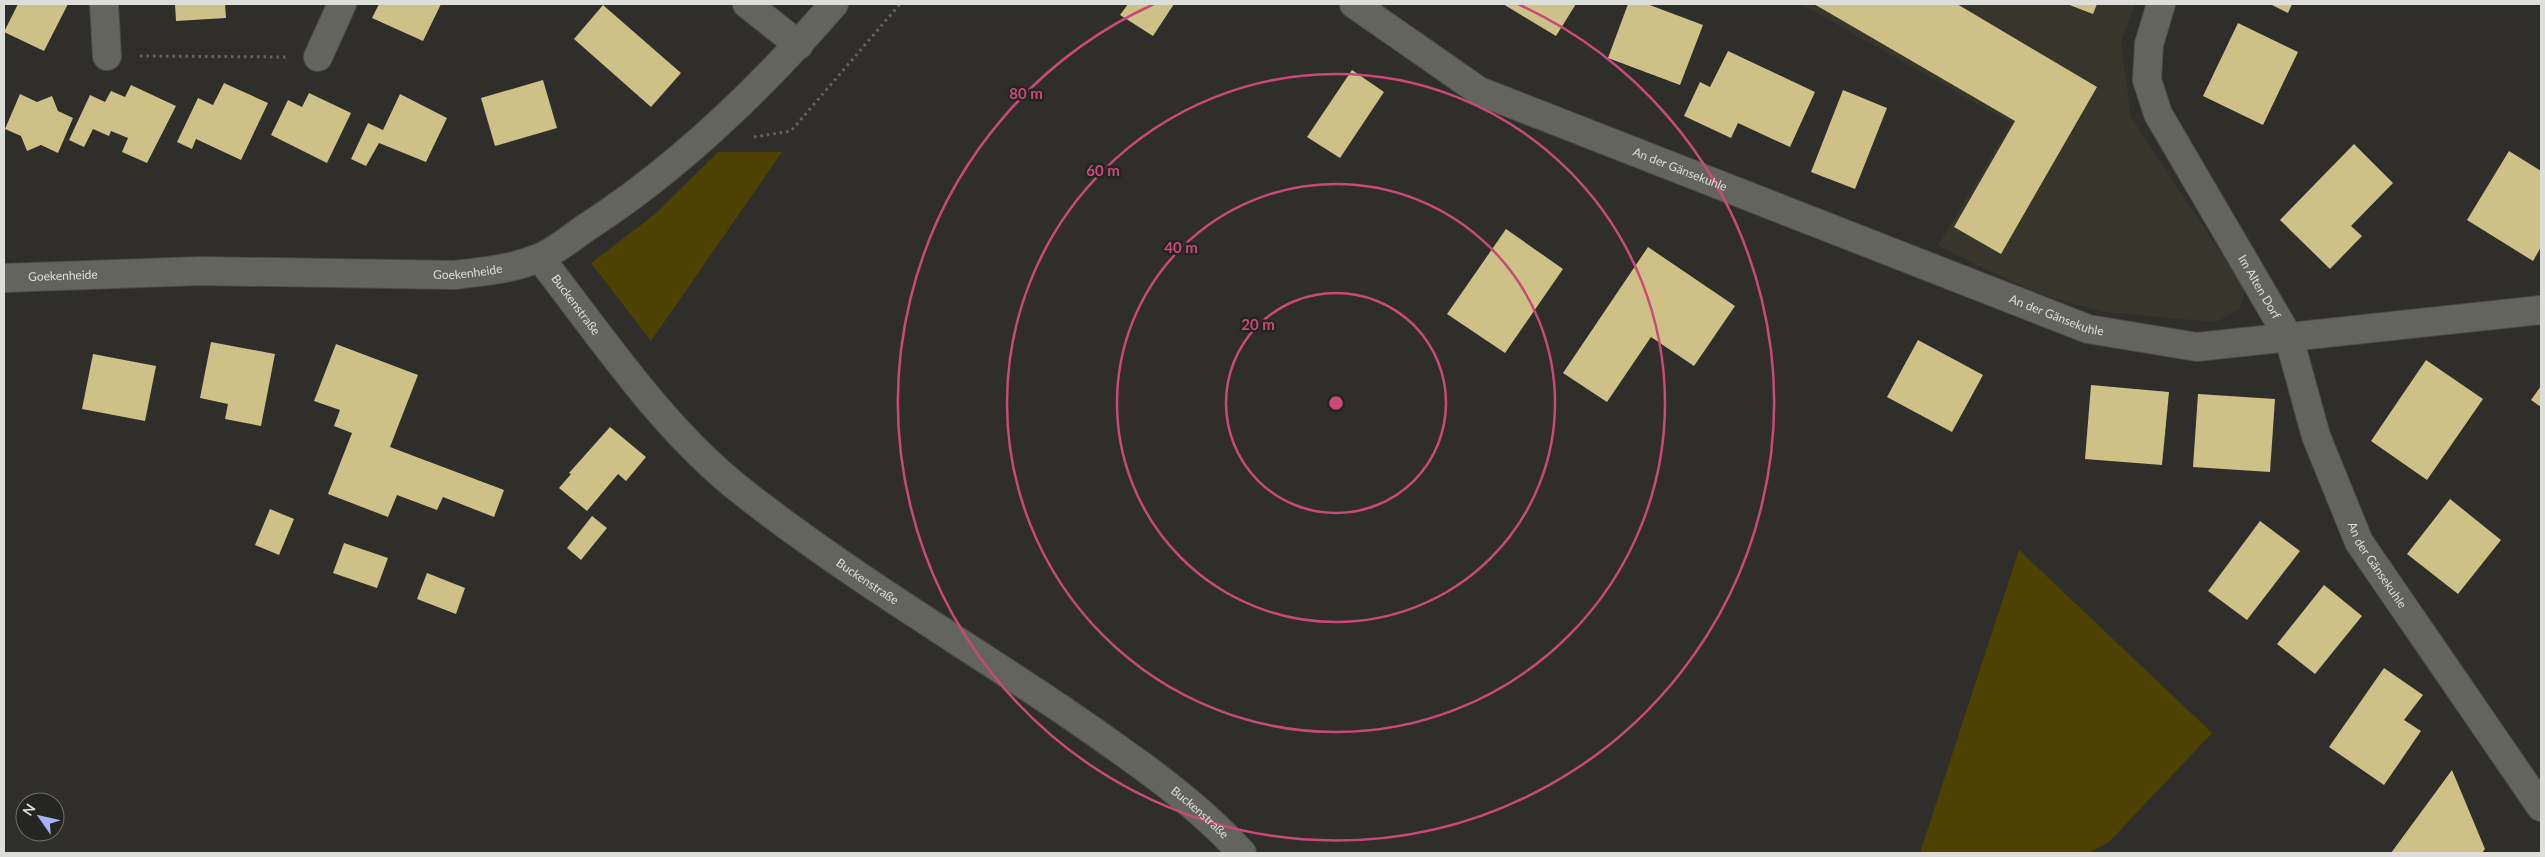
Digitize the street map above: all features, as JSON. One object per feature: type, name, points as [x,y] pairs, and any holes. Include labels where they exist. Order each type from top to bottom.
[{"type":"street","points":[[104,4],[107,56]]},
{"type":"street","points":[[318,57],[342,4]]},
{"type":"street","points":[[747,4],[798,45]]},
{"type":"street","name":"Goekenheide","points":[[4,278],[200,271],[454,275],[493,270],[540,258],[616,209],[694,147],[798,45],[834,4]]},
{"type":"street","name":"An der Gänsekuhle","points":[[1354,4],[1479,91],[2088,328],[2197,347],[2289,338],[2316,436],[2360,542],[2541,807]]},
{"type":"street","name":"Im Alten Dorf","points":[[2162,4],[2149,44],[2147,80],[2158,114],[2289,338]]},
{"type":"street","name":"Buckenstraße","points":[[540,258],[665,416],[742,492],[832,558],[1141,764],[1225,834],[1242,853]]},
{"type":"street","points":[[2289,338],[2541,310]]},
{"type":"path","points":[[752,137],[791,131],[900,4]]},
{"type":"path","points":[[107,56],[318,57]]},
{"type":"shaded area","points":[[1801,4],[2135,4],[2121,42],[2131,117],[2245,290],[2240,309],[2216,322],[2103,312],[2037,293],[1938,246],[2011,123]]},
{"type":"shaded area","points":[[718,152],[782,152],[651,341],[591,263],[654,215]]},
{"type":"shaded area","points":[[2019,550],[2212,733],[2109,842],[2089,853],[1920,853]]},
{"type":"building","points":[[18,4],[68,4],[44,51],[4,32]]},
{"type":"building","points":[[175,4],[225,4],[226,18],[176,21]]},
{"type":"building","points":[[379,4],[441,4],[423,41],[372,18]]},
{"type":"building","points":[[1128,4],[1174,4],[1153,36],[1120,15]]},
{"type":"building","points":[[1503,4],[1576,4],[1556,36]]},
{"type":"building","points":[[1628,4],[1647,4],[1703,25],[1680,85],[1608,58]]},
{"type":"building","points":[[1814,4],[1957,4],[2097,87],[2001,254],[1954,227],[2015,121]]},
{"type":"building","points":[[2067,4],[2097,4],[2093,14]]},
{"type":"building","points":[[2270,4],[2292,4],[2288,13]]},
{"type":"building","points":[[603,5],[681,73],[651,107],[574,39]]},
{"type":"building","points":[[2238,23],[2298,52],[2263,125],[2203,96]]},
{"type":"building","points":[[1728,51],[1815,92],[1790,147],[1738,123],[1731,138],[1684,116],[1700,82],[1710,87]]},
{"type":"building","points":[[1352,70],[1384,92],[1340,158],[1307,137]]},
{"type":"building","points":[[543,80],[557,128],[495,146],[481,98]]},
{"type":"building","points":[[224,83],[268,103],[241,160],[196,139],[192,149],[177,142],[198,98],[213,105]]},
{"type":"building","points":[[131,85],[176,106],[147,163],[122,152],[128,138],[111,131],[109,136],[93,129],[84,147],[69,140],[90,95],[105,102],[111,91],[125,97]]},
{"type":"building","points":[[1843,90],[1887,108],[1855,189],[1811,172]]},
{"type":"building","points":[[309,93],[351,113],[327,163],[271,135],[288,100],[302,107]]},
{"type":"building","points":[[20,94],[37,102],[52,96],[58,111],[73,118],[58,153],[41,145],[27,151],[21,136],[5,129]]},
{"type":"building","points":[[400,94],[447,118],[426,162],[379,143],[366,166],[351,159],[368,123],[383,130]]},
{"type":"building","points":[[2354,144],[2393,183],[2351,226],[2362,236],[2330,269],[2280,220]]},
{"type":"building","points":[[2509,151],[2541,171],[2541,247],[2533,261],[2467,220]]},
{"type":"building","points":[[1506,229],[1563,269],[1505,353],[1447,314]]},
{"type":"building","points":[[1648,247],[1735,306],[1694,366],[1651,337],[1607,402],[1563,373]]},
{"type":"building","points":[[1918,340],[1983,375],[1952,432],[1887,397]]},
{"type":"building","points":[[211,342],[275,354],[261,426],[225,419],[228,404],[200,398]]},
{"type":"building","points":[[336,344],[418,375],[390,447],[504,490],[494,517],[443,497],[437,510],[397,495],[388,517],[328,494],[352,433],[334,426],[340,410],[314,401]]},
{"type":"building","points":[[93,354],[156,366],[145,421],[82,409]]},
{"type":"building","points":[[2426,360],[2483,399],[2427,480],[2371,441]]},
{"type":"building","points":[[2091,385],[2169,392],[2162,465],[2085,459]]},
{"type":"building","points":[[2541,386],[2541,407],[2531,400]]},
{"type":"building","points":[[2198,394],[2275,399],[2270,472],[2193,467]]},
{"type":"building","points":[[610,427],[646,457],[626,481],[618,474],[587,511],[559,488],[571,474],[569,473]]},
{"type":"building","points":[[2450,499],[2501,540],[2458,594],[2407,554]]},
{"type":"building","points":[[270,509],[294,519],[279,555],[255,545]]},
{"type":"building","points":[[592,516],[607,528],[581,560],[567,548]]},
{"type":"building","points":[[2260,521],[2300,551],[2247,620],[2208,591]]},
{"type":"building","points":[[344,543],[388,558],[377,588],[333,573]]},
{"type":"building","points":[[427,573],[465,588],[456,614],[417,599]]},
{"type":"building","points":[[2324,585],[2362,616],[2315,674],[2277,644]]},
{"type":"building","points":[[2384,668],[2423,695],[2404,720],[2421,731],[2384,785],[2329,747]]},
{"type":"building","points":[[2452,770],[2485,849],[2482,853],[2391,853]]}]
